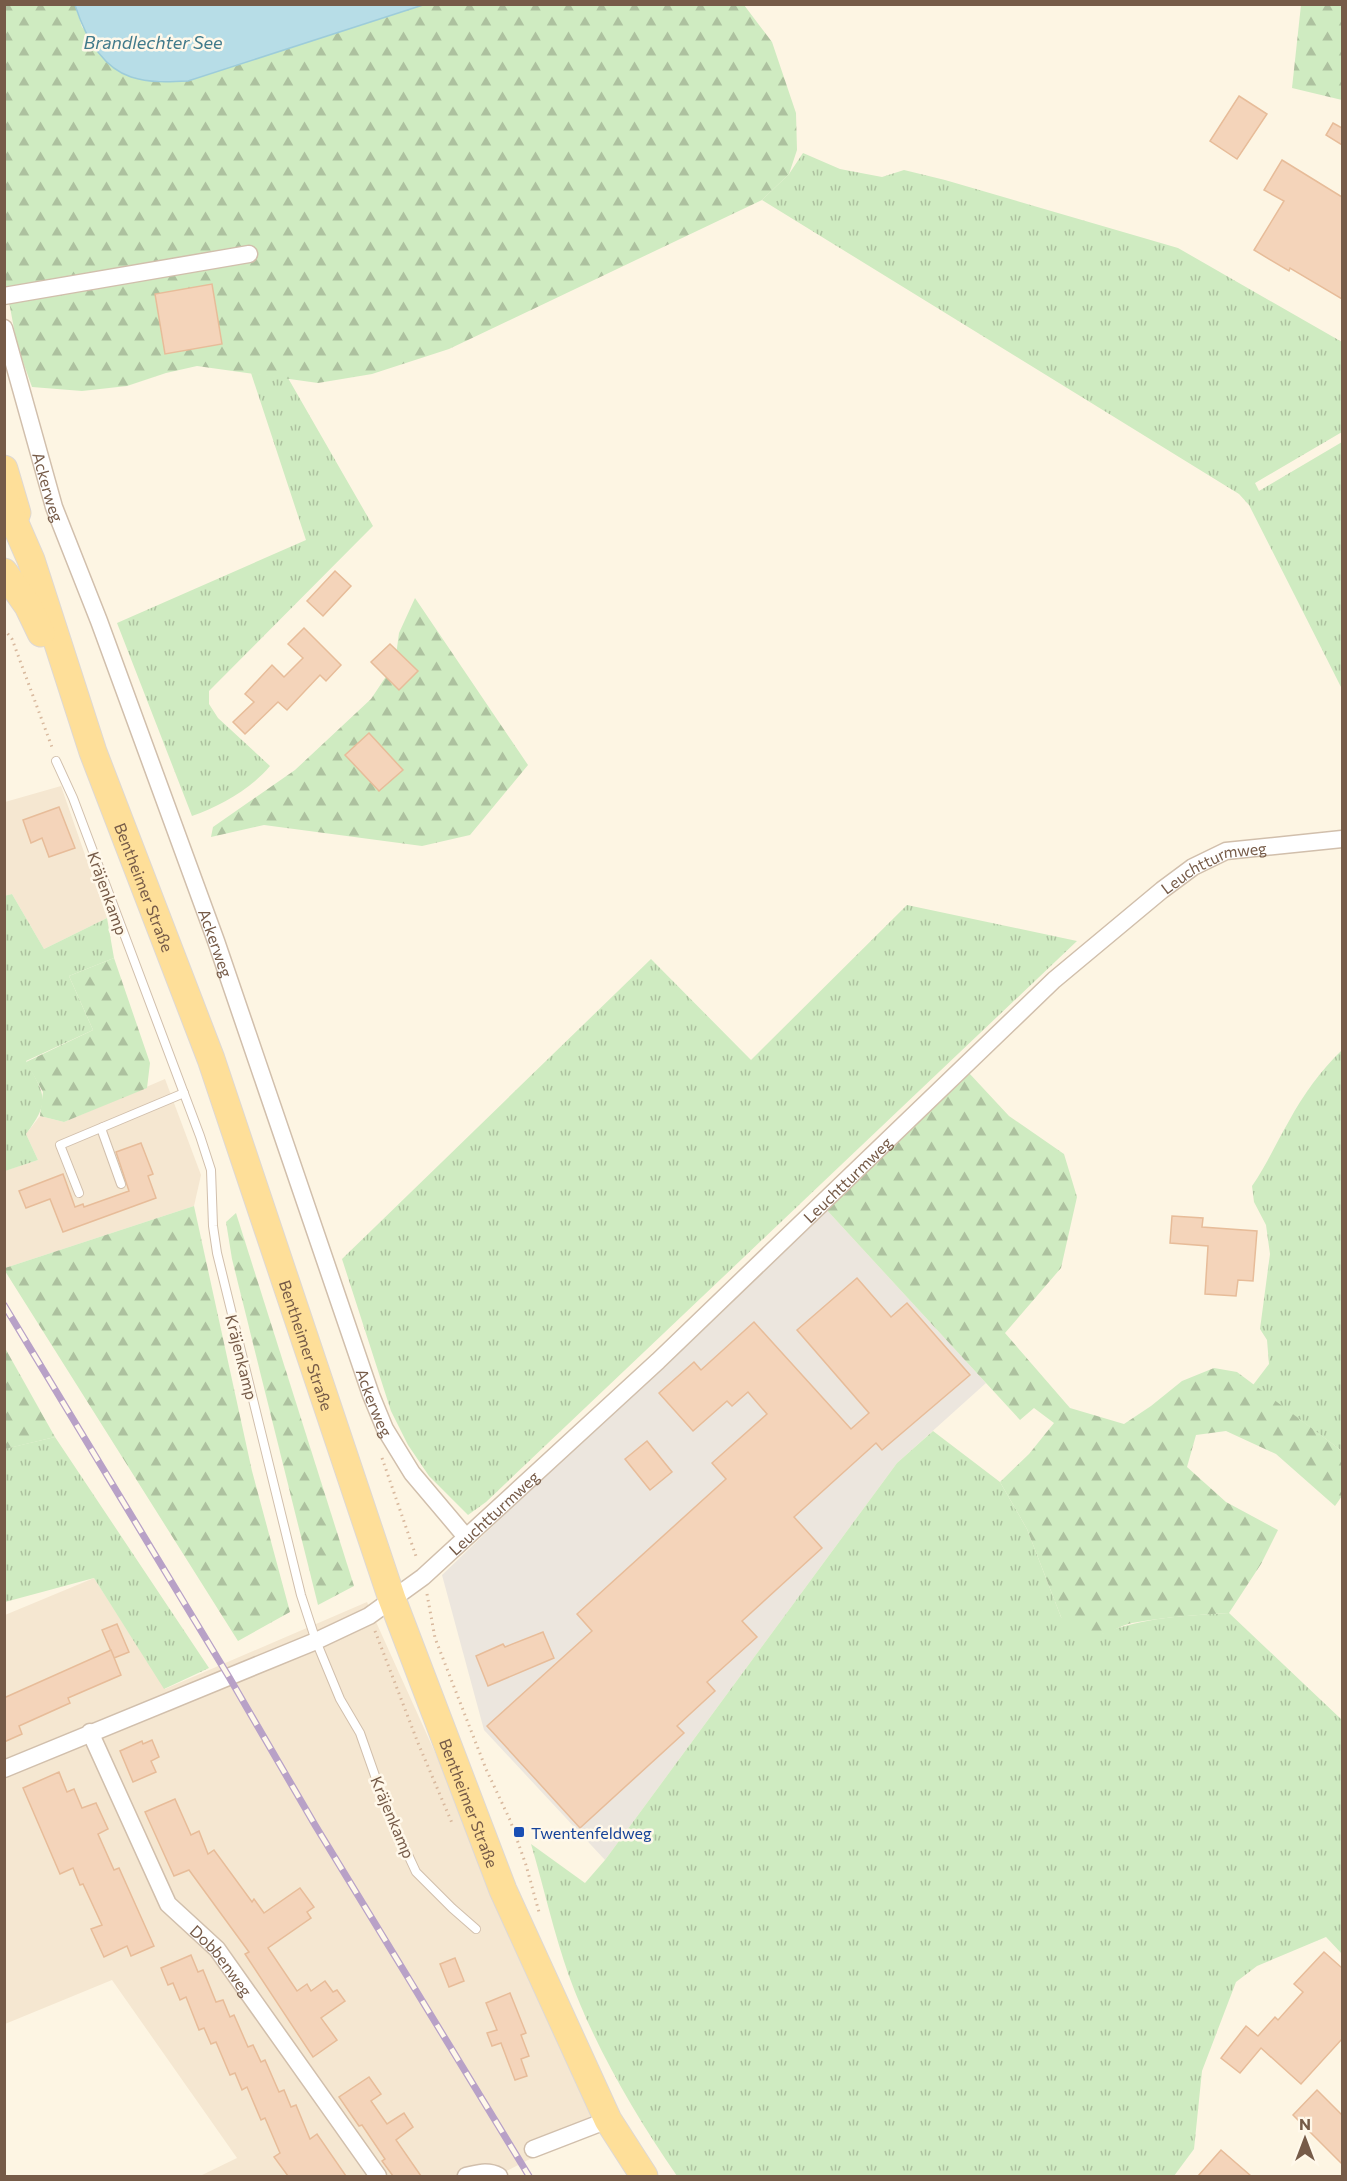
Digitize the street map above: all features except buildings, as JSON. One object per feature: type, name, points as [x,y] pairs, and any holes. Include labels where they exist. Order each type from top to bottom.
[{"type":"main road","points":[[4,469],[31,560]]},
{"type":"main road","name":"Bentheimer Straße","points":[[4,498],[31,560],[93,752],[211,1059],[392,1599],[503,1890],[608,2120],[644,2176]]},
{"type":"main road","points":[[4,572],[28,606],[83,720]]},
{"type":"street","points":[[4,296],[249,254]]},
{"type":"street","name":"Ackerweg","points":[[4,328],[54,507],[99,621],[216,941],[371,1395],[385,1429],[412,1473],[466,1537]]},
{"type":"street","name":"Leuchtturmweg","points":[[392,1599],[423,1577],[666,1353],[1054,980],[1162,890],[1193,867],[1226,851],[1342,839]]},
{"type":"street","points":[[4,1768],[316,1641],[369,1616],[392,1599]]},
{"type":"street","name":"Dobbenweg","points":[[90,1732],[168,1904],[217,1949],[378,2176]]},
{"type":"street","points":[[533,2149],[608,2120]]},
{"type":"street","points":[[472,2174],[493,2173],[498,2176]]},
{"type":"lane","name":"Kräjenkamp","points":[[56,760],[73,798],[211,1170],[213,1226],[217,1253],[300,1595],[316,1641],[340,1699],[360,1733],[386,1807],[416,1872],[476,1929]]},
{"type":"lane","points":[[78,1193],[60,1145],[184,1093]]},
{"type":"lane","points":[[103,1127],[102,1131],[121,1184]]},
{"type":"path","points":[[4,630],[12,639],[56,760]]},
{"type":"shaded area","points":[[61,786],[107,918],[44,949],[12,894],[5,896],[5,802]]},
{"type":"shaded area","points":[[165,1079],[201,1175],[194,1206],[5,1268],[4,1171],[38,1160],[26,1134],[40,1116],[64,1122]]},
{"type":"shaded area","points":[[824,1207],[986,1383],[897,1463],[605,1860],[484,1730],[442,1575]]},
{"type":"shaded area","points":[[94,1578],[165,1689],[367,1602],[602,2122],[497,2176],[200,2176],[237,2158],[112,1980],[5,2024],[5,1615]]},
{"type":"green space","points":[[4,5],[75,5],[82,27],[130,77],[156,82],[188,81],[423,5],[744,5],[772,42],[796,113],[797,150],[789,174],[762,200],[449,349],[372,374],[318,383],[197,366],[127,386],[82,391],[32,387],[17,345],[5,280]]},
{"type":"green space","points":[[1301,5],[1342,5],[1342,100],[1292,88]]},
{"type":"green space","points":[[803,153],[840,169],[882,177],[904,170],[945,180],[1178,248],[1342,342],[1342,432],[1255,483],[1259,491],[1342,442],[1342,689],[1249,505],[1239,494],[762,200],[789,174]]},
{"type":"green space","points":[[251,373],[288,378],[373,526],[209,691],[209,704],[218,718],[270,766],[254,782],[234,796],[192,816],[117,623],[306,540]]},
{"type":"green space","points":[[415,598],[528,765],[470,835],[422,846],[264,825],[211,837],[213,827],[295,770],[371,699],[395,663],[399,633]]},
{"type":"green space","points":[[12,894],[44,949],[107,918],[114,958],[69,976],[93,1030],[26,1061],[38,1082],[42,1098],[39,1113],[26,1134],[38,1160],[5,1171],[4,896]]},
{"type":"green space","points":[[907,905],[1077,941],[486,1502],[468,1515],[429,1476],[408,1445],[391,1411],[342,1259],[651,959],[751,1060]]},
{"type":"green space","points":[[114,958],[150,1063],[147,1088],[64,1122],[40,1116],[43,1092],[26,1062],[93,1030],[69,976]]},
{"type":"green space","points":[[1342,1050],[1342,1451],[1253,1385],[1269,1364],[1267,1340],[1260,1329],[1270,1254],[1266,1225],[1254,1202],[1252,1186],[1306,1092]]},
{"type":"green space","points":[[969,1073],[1009,1116],[1064,1154],[1077,1197],[1061,1268],[1005,1333],[1070,1408],[1124,1424],[1182,1381],[1214,1368],[1237,1372],[1342,1451],[1342,1496],[1335,1506],[1276,1454],[1226,1431],[1196,1435],[1187,1467],[1226,1502],[1278,1530],[1261,1564],[1229,1613],[1144,1621],[1096,1635],[1079,1631],[1061,1617],[1027,1529],[1000,1482],[1029,1454],[1054,1423],[1034,1408],[1020,1420],[824,1207]]},
{"type":"green space","points":[[194,1206],[252,1471],[290,1612],[238,1641],[5,1271],[5,1268]]},
{"type":"green space","points":[[236,1213],[354,1586],[318,1605],[232,1259],[226,1222]]},
{"type":"green space","points":[[5,1348],[55,1437],[5,1449]]},
{"type":"green space","points":[[933,1431],[1000,1482],[1027,1529],[1061,1617],[1101,1634],[1148,1621],[1179,1616],[1229,1613],[1342,1720],[1342,1954],[1326,1937],[1257,1966],[1236,1982],[1202,2071],[1194,2149],[1174,2176],[677,2176],[617,2080],[579,2002],[559,1944],[531,1844],[585,1883],[605,1860],[897,1463]]},
{"type":"green space","points":[[55,1437],[209,1668],[164,1689],[94,1578],[5,1602],[4,1449]]},
{"type":"water","name":"Brandlechter See","points":[[75,4],[423,5],[188,81],[167,82],[131,77],[111,65],[95,48],[83,27]]},
{"type":"railway","points":[[4,1305],[229,1677],[315,1825],[529,2176]]},
{"type":"place","name":"Twentenfeldweg","points":[[519,1832]]}]
